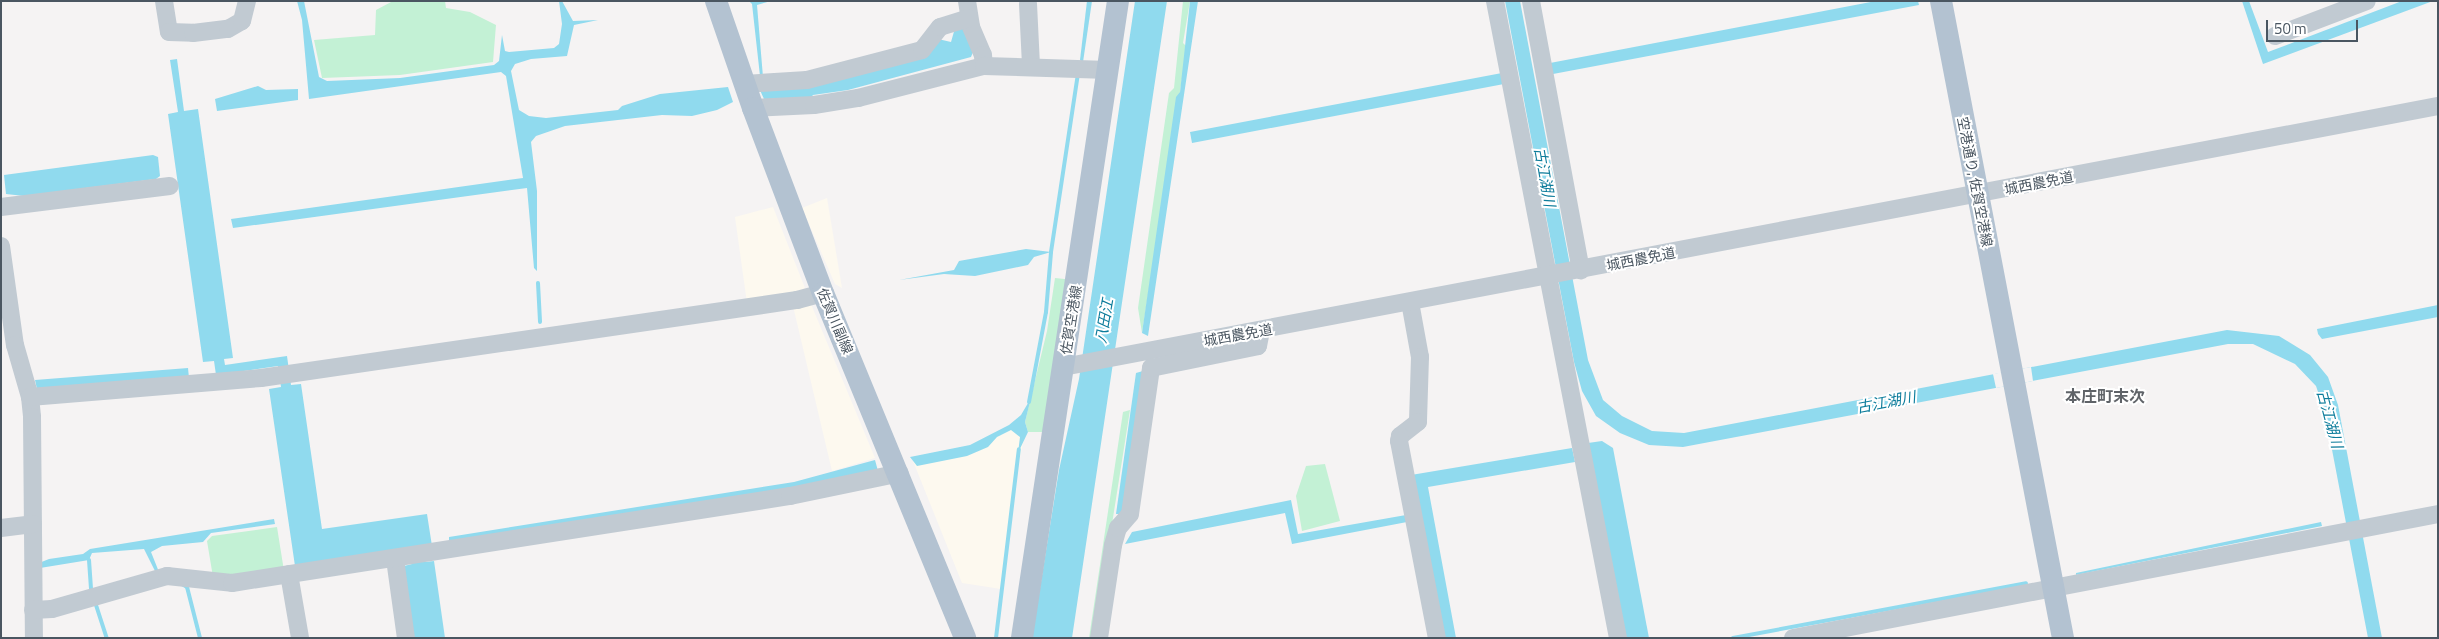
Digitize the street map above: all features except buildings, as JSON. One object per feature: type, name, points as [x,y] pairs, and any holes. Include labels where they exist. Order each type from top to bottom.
[{"type":"main road","name":"佐賀川副線","points":[[716,1],[744,84],[823,293],[900,473],[965,638]]},
{"type":"main road","name":"佐賀空港線","points":[[1022,638],[1118,1]]},
{"type":"main road","name":"空港通り, 佐賀空港線","points":[[1941,1],[2011,363],[2016,398],[2054,587]]},
{"type":"main road","points":[[2054,587],[2063,638]]},
{"type":"street","points":[[164,1],[169,32],[193,33],[228,29],[242,21],[247,1]]},
{"type":"street","points":[[1495,1],[1618,638]]},
{"type":"street","points":[[1531,1],[1581,270]]},
{"type":"street","points":[[2275,36],[2349,4],[2367,1]]},
{"type":"street","points":[[1028,4],[1031,66]]},
{"type":"street","points":[[744,84],[807,80],[922,50],[940,27],[968,10],[983,55],[984,66]]},
{"type":"street","points":[[753,108],[814,105],[858,98],[984,66],[1031,66],[1108,70]]},
{"type":"street","name":"城西農免道","points":[[1063,367],[1261,331],[2438,106]]},
{"type":"street","points":[[1,207],[170,186]]},
{"type":"street","points":[[1,246],[15,345],[30,397],[34,638]]},
{"type":"street","points":[[30,397],[198,386],[285,375],[797,300],[823,293]]},
{"type":"street","points":[[1410,302],[1420,357],[1418,422],[1400,436],[1399,441],[1436,638]]},
{"type":"street","points":[[1099,638],[1113,545],[1118,528],[1130,514],[1151,368],[1258,346],[1261,331]]},
{"type":"street","points":[[33,610],[52,609],[167,576],[232,583],[790,496],[900,473]]},
{"type":"street","points":[[1794,638],[2438,514]]},
{"type":"street","points":[[1,528],[33,524]]},
{"type":"street","points":[[401,558],[406,638]]},
{"type":"street","points":[[289,574],[300,638]]},
{"type":"shaded area","points":[[827,198],[842,288],[835,284],[802,208]]},
{"type":"shaded area","points":[[773,207],[805,288],[792,296],[747,303],[735,217]]},
{"type":"shaded area","points":[[811,304],[875,458],[832,471],[793,306]]},
{"type":"shaded area","points":[[1016,425],[1026,429],[1012,495],[1001,589],[962,583],[913,461],[974,447]]},
{"type":"green space","points":[[393,1],[445,1],[446,8],[470,12],[496,25],[493,62],[400,75],[322,78],[314,40],[375,35],[376,10]]},
{"type":"green space","points":[[1183,1],[1190,1],[1183,43],[1187,47],[1142,333],[1138,308],[1169,93],[1174,88]]},
{"type":"green space","points":[[1055,278],[1074,280],[1046,432],[1028,432],[1025,422],[1047,331]]},
{"type":"green space","points":[[1130,410],[1094,638],[1089,638],[1123,412]]},
{"type":"green space","points":[[1325,464],[1340,521],[1302,531],[1296,496],[1306,466]]},
{"type":"green space","points":[[277,527],[284,571],[213,577],[207,541],[212,536]]},
{"type":"water","points":[[297,1],[304,1],[319,77],[327,81],[400,78],[494,65],[499,61],[502,35],[505,51],[509,52],[554,48],[559,44],[562,24],[559,1],[562,1],[573,21],[598,20],[574,25],[567,56],[531,59],[515,64],[511,71],[519,110],[529,116],[546,118],[618,110],[622,106],[660,94],[728,87],[733,102],[717,110],[692,116],[662,115],[565,126],[536,136],[531,142],[537,191],[537,271],[534,268],[527,188],[233,228],[231,219],[523,178],[506,76],[501,72],[309,99],[302,20]]},
{"type":"water","points":[[749,1],[771,1],[757,5],[763,77],[760,76],[752,4]]},
{"type":"water","points":[[1087,1],[1092,1],[1083,62],[1080,60]]},
{"type":"water","name":"八田江","points":[[1135,1],[1167,1],[1072,638],[1032,638],[1059,470],[1079,379]]},
{"type":"water","points":[[1190,1],[1198,1],[1148,336],[1142,333],[1176,97],[1180,92]]},
{"type":"water","name":"古江湖川","points":[[1505,1],[1520,1],[1588,360],[1603,400],[1622,416],[1652,431],[1684,433],[2227,330],[2279,336],[2310,355],[2328,377],[2338,405],[2382,638],[2368,638],[2325,413],[2316,386],[2295,364],[2253,344],[2228,344],[1683,447],[1649,445],[1620,433],[1596,416],[1582,391],[1574,362]]},
{"type":"water","points":[[1876,1],[1918,1],[1919,5],[1553,74],[1550,63]]},
{"type":"water","points":[[2242,1],[2249,1],[2268,52],[2402,1],[2433,1],[2263,64]]},
{"type":"water","points":[[964,26],[973,52],[971,57],[848,90],[813,95],[810,99],[764,99],[759,88],[925,58],[938,39],[951,42],[955,28]]},
{"type":"water","points":[[177,59],[184,111],[198,109],[233,358],[224,359],[225,365],[287,356],[291,385],[301,384],[322,529],[427,514],[432,546],[423,547],[425,562],[434,561],[445,638],[414,638],[404,566],[412,564],[410,549],[295,566],[269,389],[281,387],[278,366],[216,375],[214,361],[203,362],[168,114],[178,112],[170,60]]},
{"type":"water","points":[[1502,73],[1504,84],[1192,143],[1190,132]]},
{"type":"water","points":[[258,86],[266,90],[298,89],[298,100],[217,111],[215,99]]},
{"type":"water","points":[[153,155],[158,157],[160,176],[156,179],[24,196],[6,194],[4,175]]},
{"type":"water","points":[[1026,249],[1051,252],[1034,257],[1028,265],[975,276],[944,274],[899,280],[954,270],[959,261]]},
{"type":"water","points":[[2438,305],[2438,317],[2322,339],[2318,334],[2317,329]]},
{"type":"water","points":[[188,368],[189,378],[37,389],[35,380]]},
{"type":"water","points":[[1143,371],[1122,514],[1116,514],[1136,373]]},
{"type":"water","points":[[1031,398],[1025,422],[1028,432],[1018,453],[1020,437],[1011,430],[997,437],[988,447],[967,456],[917,466],[910,457],[970,445],[1009,425],[1021,415]]},
{"type":"water","points":[[1602,441],[1613,448],[1649,638],[1626,638],[1588,443]]},
{"type":"water","points":[[1572,448],[1575,462],[1428,487],[1456,638],[1442,638],[1411,475]]},
{"type":"water","points":[[875,460],[878,471],[795,488],[449,545],[449,537],[794,482]]},
{"type":"water","points":[[1291,500],[1298,534],[1406,515],[1407,522],[1292,544],[1285,513],[1125,544],[1132,532]]},
{"type":"water","points":[[274,519],[275,524],[211,533],[203,542],[162,546],[151,552],[159,572],[156,573],[144,549],[92,553],[89,560],[40,568],[39,563],[49,559],[83,554],[90,549]]},
{"type":"water","points":[[2321,522],[2322,526],[2076,575],[2076,573]]},
{"type":"pier","points":[[2031,367],[2033,381],[1996,388],[1993,374]]},
{"type":"waterway","points":[[1029,402],[1046,312],[1051,252],[1078,74]]},
{"type":"waterway","points":[[538,283],[540,322]]},
{"type":"waterway","points":[[996,638],[1019,449]]},
{"type":"waterway","points":[[89,560],[91,589]]},
{"type":"waterway","points":[[1733,638],[2026,583]]},
{"type":"waterway","points":[[182,584],[187,587],[200,638]]},
{"type":"waterway","points":[[95,602],[107,638]]},
{"type":"district","name":"本庄町末次","points":[[2105,396]]}]
